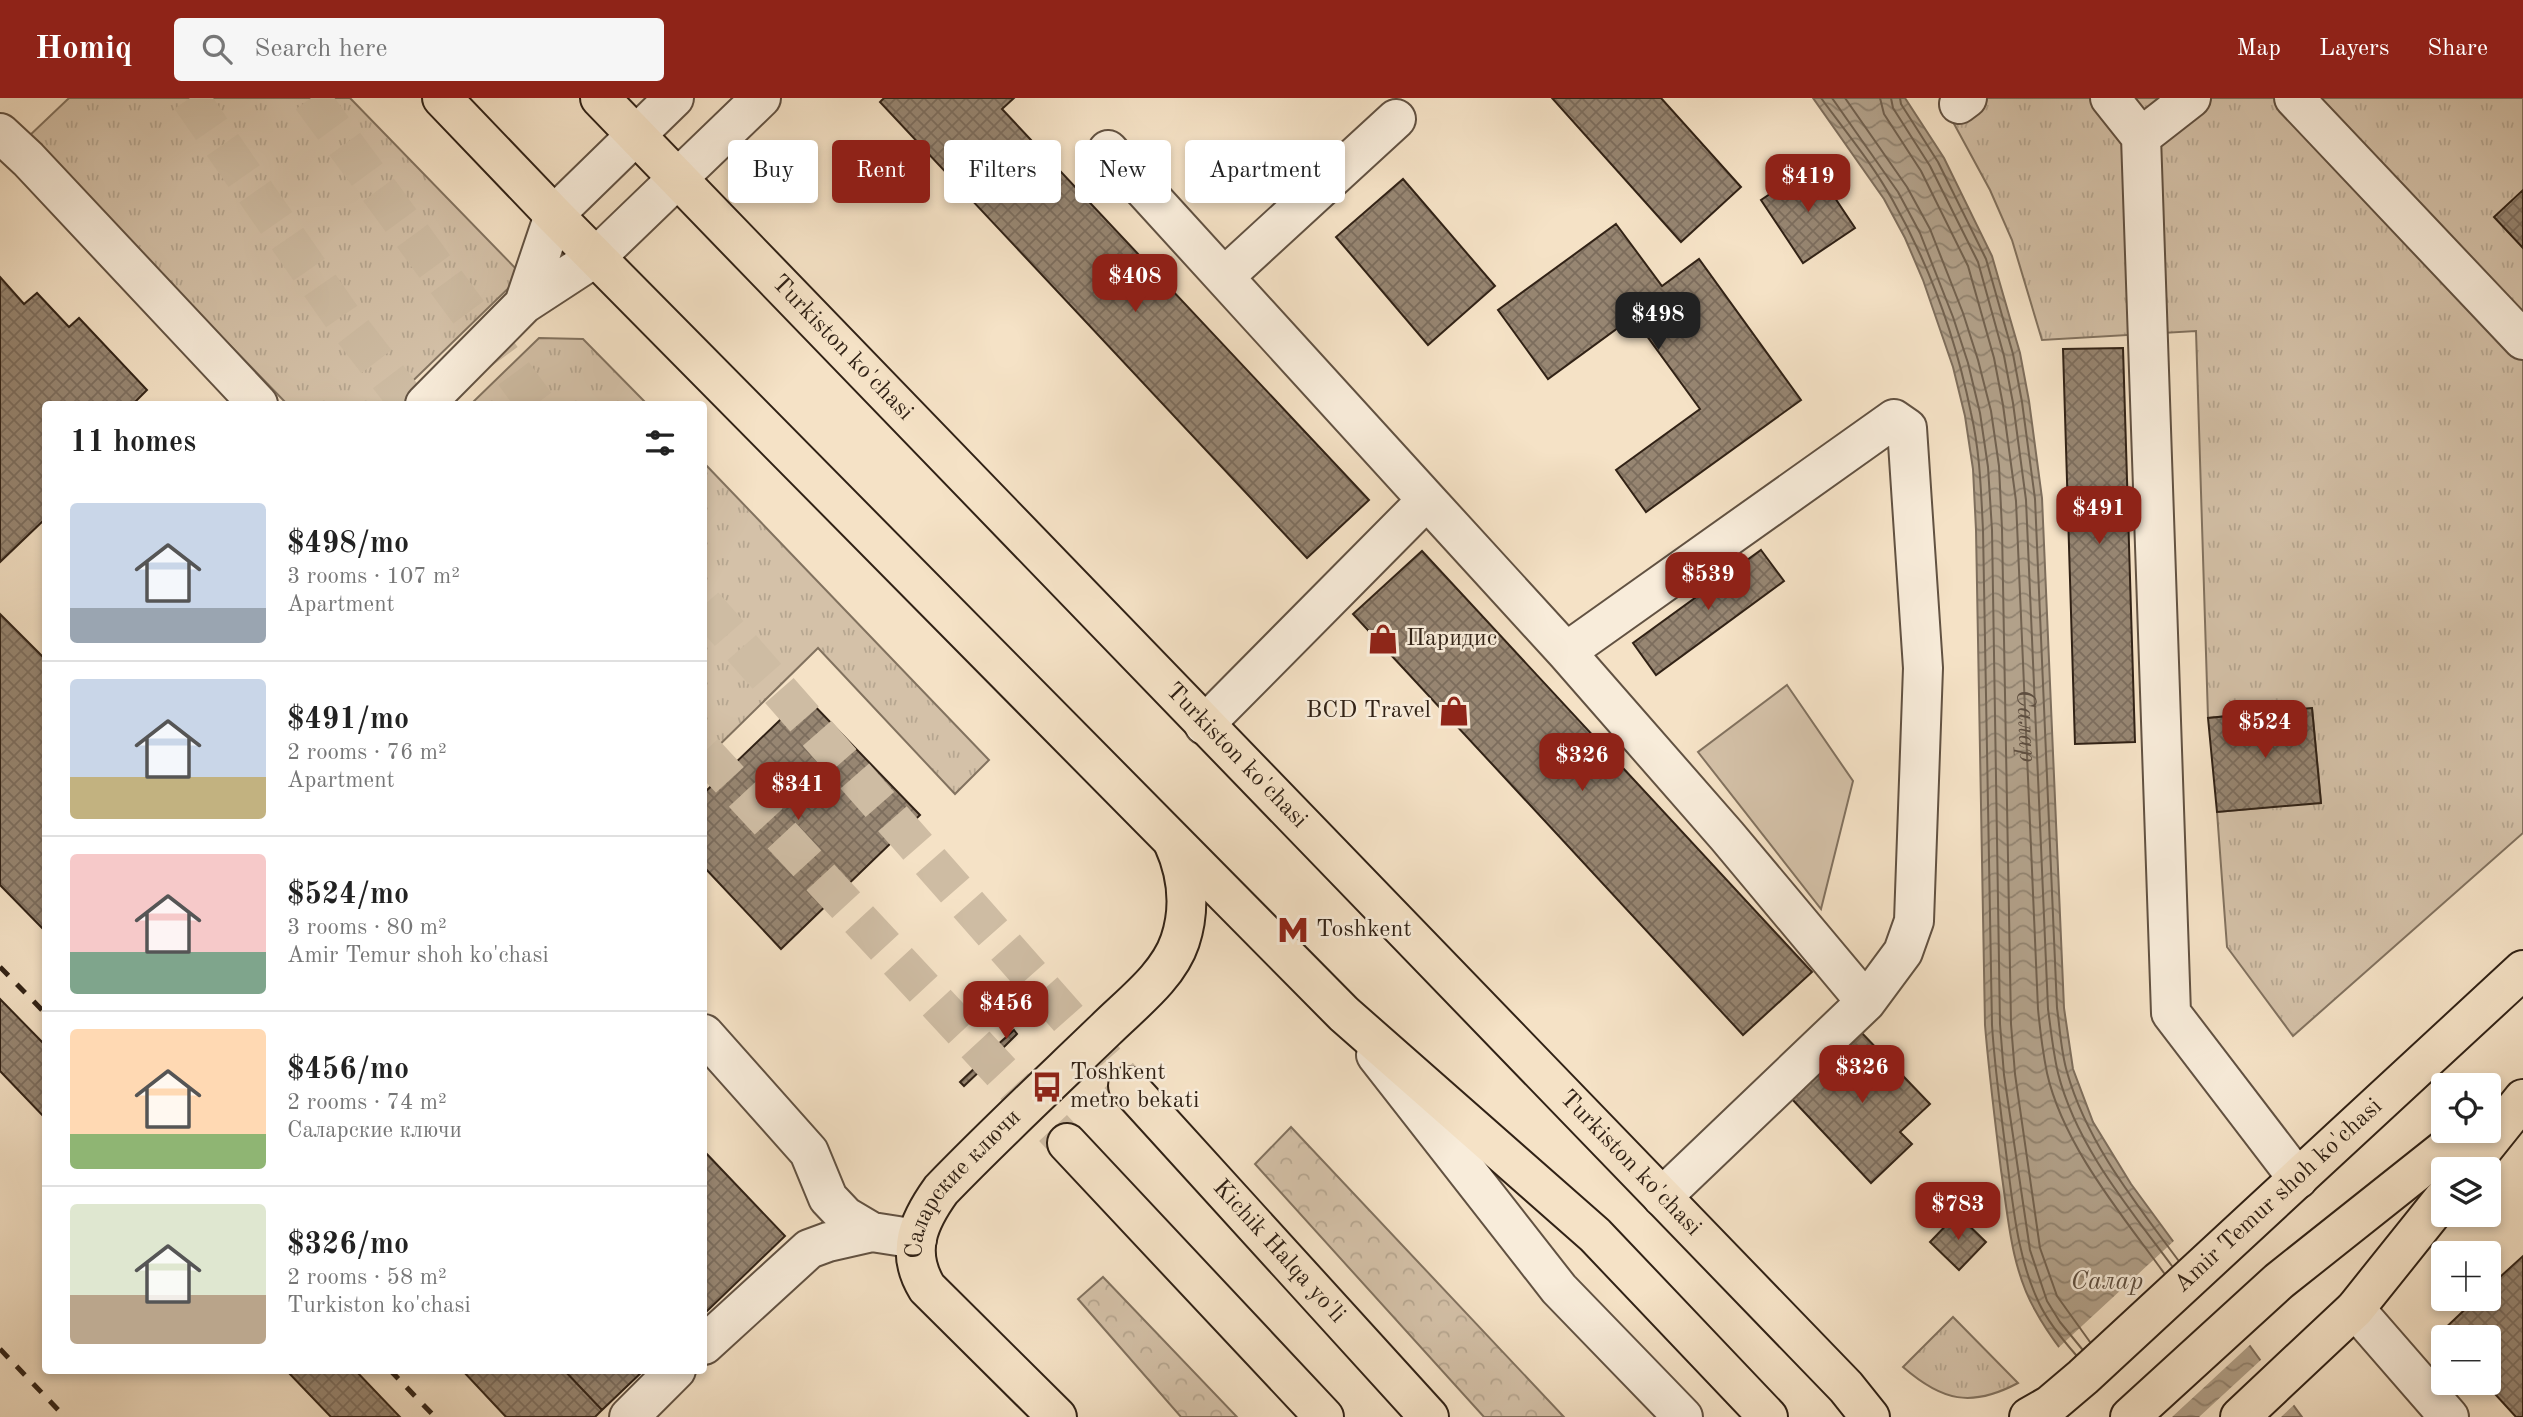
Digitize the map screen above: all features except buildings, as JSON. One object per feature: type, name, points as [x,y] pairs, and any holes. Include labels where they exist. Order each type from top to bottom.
[{"type":"main road","points":[[442,98],[554,215],[1344,1014],[1595,1235],[1769,1417]]},
{"type":"main road","name":"Turkiston ko'chasi","points":[[600,98],[1846,1387],[1870,1417]]},
{"type":"main road","name":"Саларские ключи","points":[[1057,1417],[927,1288],[916,1264],[917,1239],[926,1214],[941,1190],[1135,1000],[1171,960],[1180,943],[1186,906],[1183,870],[1172,840]]},
{"type":"main road","name":"Amir Temur shoh ko'chasi","points":[[2043,1408],[2239,1235],[2523,970]]},
{"type":"main road","name":"Kichik Halqa yo'li","points":[[1128,1086],[1429,1417]]},
{"type":"main road","points":[[2501,1105],[2523,1088]]},
{"type":"main road","points":[[2477,1157],[2523,1099]]},
{"type":"main road","points":[[1067,1143],[1324,1417]]},
{"type":"main road","points":[[2130,1417],[2279,1282],[2453,1143]]},
{"type":"main road","points":[[2240,1417],[2355,1309],[2431,1214]]},
{"type":"main road","points":[[1846,1387],[1870,1403],[1900,1417]]},
{"type":"street","points":[[524,304],[554,215],[674,98]]},
{"type":"street","points":[[428,401],[524,304],[596,257],[761,98]]},
{"type":"street","points":[[2110,98],[2141,137],[2171,1013],[2298,1179]]},
{"type":"street","points":[[2141,137],[2191,98]]},
{"type":"street","points":[[2308,103],[2523,340]]},
{"type":"street","points":[[1224,277],[1396,119]]},
{"type":"street","points":[[0,133],[28,159],[255,401]]},
{"type":"street","points":[[1156,203],[1566,652],[1727,836],[1866,1002]]},
{"type":"street","points":[[1566,652],[1894,419],[1907,428],[1923,668],[1914,921],[1903,952],[1866,1002],[1662,1198]]},
{"type":"street","points":[[1204,725],[1427,500]]},
{"type":"street","points":[[1344,1014],[1559,1289],[1683,1417]]},
{"type":"street","points":[[707,1037],[809,1152],[828,1198],[845,1216],[872,1232]]},
{"type":"street","points":[[707,1342],[809,1249],[872,1232],[917,1239]]},
{"type":"street","points":[[2355,1309],[2449,1417]]},
{"type":"street","points":[[629,1417],[672,1374]]},
{"type":"green space","points":[[69,98],[350,98],[522,275],[392,401],[284,401],[28,137]]},
{"type":"green space","points":[[1940,98],[2523,98],[2523,833],[2293,1036],[2227,947],[2217,812],[2321,802],[2312,708],[2208,718],[2196,331],[2042,340],[2012,240],[1990,190]]},
{"type":"green space","points":[[539,338],[583,339],[644,401],[474,401]]},
{"type":"green space","points":[[707,466],[989,760],[955,794],[818,648],[707,757]]},
{"type":"green space","points":[[1787,685],[1853,781],[1821,909],[1698,752]]},
{"type":"green space","points":[[1291,1127],[1564,1417],[1484,1417],[1255,1164]]},
{"type":"green space","points":[[1103,1277],[1237,1417],[1181,1417],[1078,1299]]},
{"type":"green space","points":[[1953,1317],[2018,1383],[1986,1396],[1957,1397],[1931,1387],[1903,1367]]},
{"type":"water","name":"Салар","points":[[1813,98],[1905,98],[1944,158],[1992,256],[2020,353],[2042,498],[2064,1008],[2073,1069],[2093,1122],[2131,1184],[2302,1417],[2116,1417],[2053,1338],[2027,1294],[2016,1259],[2006,1205],[1985,1025],[1976,530],[1973,469],[1965,416],[1953,367],[1923,280],[1905,238],[1884,199]]},
{"type":"pier","points":[[2176,1239],[2252,1343],[2172,1417],[2112,1417],[2057,1349]]},
{"type":"pier","points":[[2263,1358],[2296,1403],[2281,1417],[2199,1417]]},
{"type":"tunnel","points":[[190,98],[342,317],[407,401]]},
{"type":"tunnel","points":[[311,98],[534,401]]},
{"type":"tunnel","points":[[707,608],[1128,1086]]},
{"type":"tunnel","points":[[707,755],[1067,1143]]},
{"type":"railway","points":[[0,967],[42,1010]]},
{"type":"railway","points":[[0,1349],[65,1417]]},
{"type":"railway","points":[[394,1374],[435,1417]]},
{"type":"place","name":"Паридис","points":[[1383,639]]},
{"type":"place","name":"BCD Travel","points":[[1454,711]]},
{"type":"place","name":"Toshkent","points":[[1293,930]]},
{"type":"place","name":"Toshkent metro bekati","points":[[1047,1087]]}]
